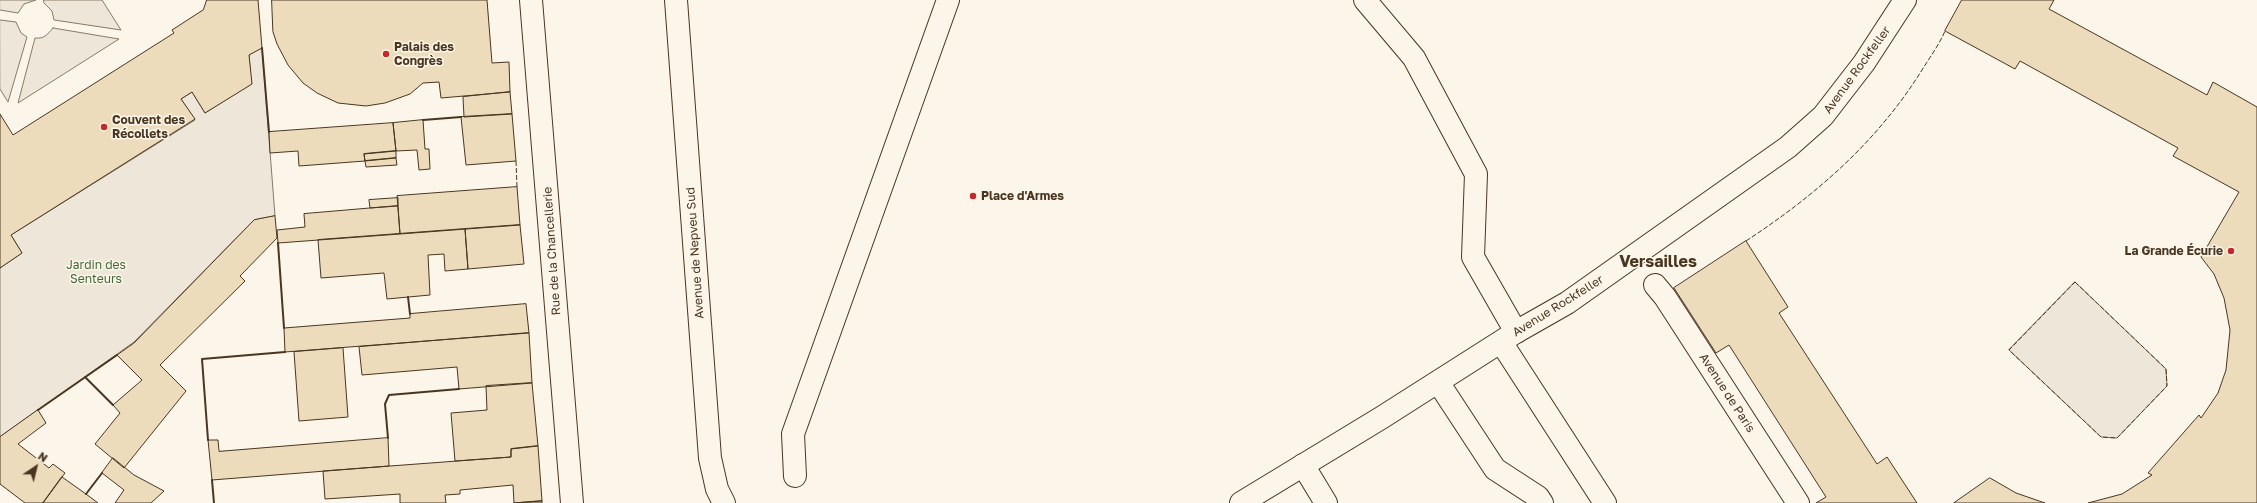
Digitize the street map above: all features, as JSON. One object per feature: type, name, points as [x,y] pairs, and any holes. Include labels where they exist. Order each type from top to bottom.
[{"type":"main road","name":"Rue de la Chancellerie","points":[[532,0],[572,503]]},
{"type":"main road","name":"Avenue de Nepveu Sud","points":[[676,0],[710,458],[717,498]]},
{"type":"main road","points":[[795,476],[793,434],[948,0]]},
{"type":"main road","points":[[1365,0],[1414,58],[1476,174],[1473,257],[1508,337],[1605,503]]},
{"type":"main road","name":"Avenue Rockfeller","points":[[1241,503],[1438,382],[1508,337],[1584,292],[1788,147],[1823,116],[1864,63],[1905,0]]},
{"type":"main road","name":"Avenue de Paris","points":[[1655,285],[1665,297],[1798,503]]},
{"type":"main road","points":[[1438,382],[1495,469],[1538,497],[1542,503]]},
{"type":"main road","points":[[1303,465],[1326,503]]},
{"type":"green space","points":[[0,0],[36,0],[24,4],[18,13],[0,10]]},
{"type":"green space","points":[[44,0],[102,0],[121,30],[54,20],[52,11],[44,3]]},
{"type":"green space","points":[[0,20],[16,22],[21,33],[27,37],[8,102],[0,89]]},
{"type":"green space","points":[[53,28],[119,39],[18,103],[35,38],[45,36]]},
{"type":"green space","name":"Jardin des Senteurs","points":[[262,48],[275,216],[254,220],[134,342],[0,437],[0,268],[22,253],[11,235],[195,120],[181,99],[192,92],[205,113],[251,84],[249,55]]},
{"type":"green space","points":[[2075,282],[2166,369],[2167,386],[2117,438],[2101,437],[2009,350]]},
{"type":"building","name":"Couvent des Récollets","points":[[207,0],[258,0],[262,48],[249,55],[252,84],[205,113],[192,92],[181,99],[195,119],[11,235],[22,253],[0,268],[0,114],[13,135],[174,33],[172,30],[203,10]]},
{"type":"building","name":"Palais des Congrès","points":[[272,0],[487,0],[492,63],[509,62],[510,92],[441,98],[439,82],[423,83],[410,94],[385,103],[366,106],[338,103],[317,93],[303,83],[288,65],[277,44],[273,32]]},
{"type":"building","name":"La Grande Écurie","points":[[1962,0],[2054,0],[2049,9],[2207,95],[2213,82],[2257,107],[2257,503],[2088,503],[2122,494],[2152,475],[2148,473],[2199,415],[2201,418],[2218,393],[2226,370],[2230,330],[2224,298],[2214,274],[2201,257],[2239,192],[2173,156],[2178,148],[2020,61],[2015,69],[1945,31]]},
{"type":"building","points":[[510,92],[512,114],[464,117],[463,97]]},
{"type":"building","points":[[512,114],[516,161],[466,165],[461,117]]},
{"type":"building","points":[[423,120],[425,149],[429,149],[430,169],[419,170],[417,150],[396,151],[393,123]]},
{"type":"building","points":[[393,123],[396,151],[364,154],[365,161],[299,166],[298,151],[270,153],[269,132]]},
{"type":"building","points":[[396,151],[396,158],[365,161],[364,154]]},
{"type":"building","points":[[396,158],[397,165],[366,167],[365,161]]},
{"type":"building","points":[[517,187],[520,225],[400,234],[397,196]]},
{"type":"building","points":[[398,198],[398,206],[370,208],[369,200]]},
{"type":"building","points":[[398,206],[400,234],[278,243],[277,230],[305,227],[304,214]]},
{"type":"building","points":[[275,216],[277,238],[240,276],[245,281],[160,365],[186,391],[124,468],[95,444],[120,413],[113,405],[142,380],[117,355],[134,343],[254,220]]},
{"type":"building","points":[[520,225],[524,264],[468,269],[465,229]]},
{"type":"building","points":[[465,229],[468,269],[445,271],[444,254],[428,255],[430,295],[387,299],[384,273],[321,278],[318,240]]},
{"type":"building","points":[[1746,241],[1788,307],[1779,313],[1877,464],[1887,457],[1917,503],[1816,503],[1826,497],[1729,345],[1716,353],[1674,288]]},
{"type":"building","points":[[526,304],[529,333],[285,352],[284,328],[410,318],[410,314]]},
{"type":"building","points":[[529,333],[532,383],[459,389],[457,367],[362,375],[359,347]]},
{"type":"building","points":[[343,348],[348,417],[299,421],[294,352]]},
{"type":"building","points":[[532,383],[538,446],[511,449],[511,457],[455,461],[451,413],[487,410],[486,386]]},
{"type":"building","points":[[38,410],[46,423],[18,444],[49,468],[53,464],[65,473],[43,503],[25,503],[0,484],[0,437]]},
{"type":"building","points":[[388,438],[389,466],[212,480],[208,440],[218,440],[219,451]]},
{"type":"building","points":[[538,446],[542,501],[514,503],[513,485],[460,490],[460,494],[445,495],[446,503],[400,503],[400,494],[325,499],[323,471],[511,457],[511,449]]},
{"type":"building","points":[[113,458],[134,475],[164,491],[151,503],[115,503],[124,490],[102,473]]},
{"type":"building","points":[[62,477],[86,494],[98,503],[43,503]]},
{"type":"building","points":[[1990,478],[2016,493],[2045,503],[1954,503]]},
{"type":"building","points":[[542,501],[542,503],[514,503]]},
{"type":"fence","points":[[1746,241],[1821,186],[1865,144],[1904,96],[1934,51],[1945,31]]},
{"type":"fence","points":[[516,161],[517,187]]},
{"type":"fence","points":[[2075,282],[2166,369],[2167,386],[2117,438],[2101,437],[2009,350],[2075,282]]},
{"type":"wall","points":[[262,48],[269,132]]},
{"type":"wall","points":[[423,120],[461,117]]},
{"type":"wall","points":[[278,243],[284,328]]},
{"type":"wall","points":[[408,297],[410,314]]},
{"type":"wall","points":[[208,440],[202,359],[285,352]]},
{"type":"wall","points":[[38,410],[117,355]]},
{"type":"wall","points":[[85,377],[113,405]]},
{"type":"wall","points":[[388,438],[385,404],[389,395],[459,389]]},
{"type":"wall","points":[[86,494],[102,473]]},
{"type":"wall","points":[[212,480],[214,503]]},
{"type":"place","name":"Palais des Congrès","points":[[386,54]]},
{"type":"place","name":"Couvent des Récollets","points":[[104,127]]},
{"type":"place","name":"Place d'Armes","points":[[973,196]]},
{"type":"place","name":"La Grande Écurie","points":[[2231,251]]},
{"type":"district","name":"Versailles","points":[[1658,262]]}]
